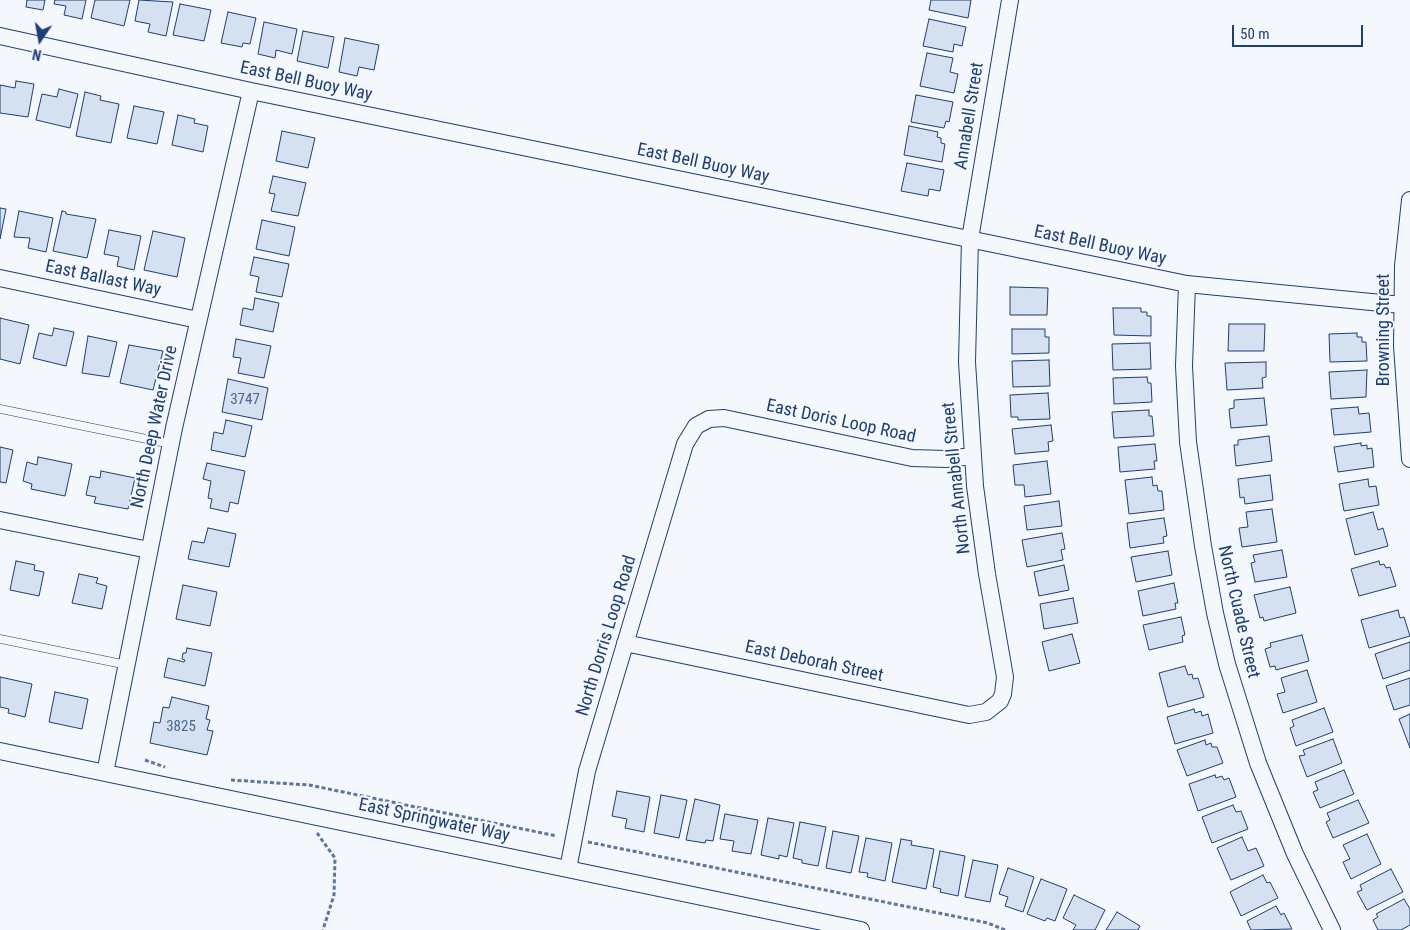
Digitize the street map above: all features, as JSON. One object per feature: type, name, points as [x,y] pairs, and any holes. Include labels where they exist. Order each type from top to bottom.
[{"type":"street","name":"Annabell Street","points":[[970,239],[1010,0]]},
{"type":"street","name":"East Bell Buoy Way","points":[[0,36],[251,91],[1187,284],[1402,305]]},
{"type":"street","name":"North Deep Water Drive","points":[[105,773],[171,444],[251,91]]},
{"type":"street","name":"Browning Street","points":[[1410,200],[1405,240],[1402,305],[1404,390],[1410,459]]},
{"type":"street","name":"North Annabell Street","points":[[970,239],[967,362],[972,456],[987,574],[1005,677],[1003,694],[994,707]]},
{"type":"street","name":"East Ballast Way","points":[[0,278],[198,320]]},
{"type":"street","name":"North Cuade Street","points":[[1187,284],[1184,366],[1188,442],[1201,536],[1215,613],[1230,672],[1258,763],[1295,854],[1332,930]]},
{"type":"street","name":"East Doris Loop Road","points":[[702,422],[724,418],[918,459],[946,459],[972,456]]},
{"type":"street","name":"North Dorris Loop Road","points":[[568,869],[587,771],[625,643],[685,444],[691,432],[702,422]]},
{"type":"street","points":[[0,520],[149,550]]},
{"type":"street","name":"East Deborah Street","points":[[625,643],[969,715],[986,712],[994,707]]},
{"type":"street","name":"East Springwater Way","points":[[0,751],[861,930]]},
{"type":"lane","points":[[0,409],[171,444]]},
{"type":"lane","points":[[0,639],[127,665]]},
{"type":"path","points":[[304,814],[335,858],[334,895],[323,930]]},
{"type":"building","points":[[27,0],[45,0],[43,10],[26,7]]},
{"type":"building","points":[[55,0],[86,0],[82,19],[64,15],[66,6],[54,4]]},
{"type":"building","points":[[95,0],[130,0],[124,26],[91,18]]},
{"type":"building","points":[[139,0],[173,2],[166,36],[148,32],[150,24],[135,21]]},
{"type":"building","points":[[931,0],[971,0],[968,18],[929,10]]},
{"type":"building","points":[[180,4],[211,10],[204,41],[173,35]]},
{"type":"building","points":[[228,12],[256,18],[250,44],[243,43],[242,47],[221,43]]},
{"type":"building","points":[[929,19],[966,27],[962,46],[954,44],[953,52],[923,46]]},
{"type":"building","points":[[264,22],[297,29],[292,54],[276,50],[275,58],[258,54]]},
{"type":"building","points":[[303,31],[334,37],[328,68],[297,61]]},
{"type":"building","points":[[345,38],[379,45],[374,70],[359,67],[357,76],[339,72]]},
{"type":"building","points":[[927,53],[953,58],[950,72],[958,74],[954,93],[920,86]]},
{"type":"building","points":[[16,81],[34,84],[28,117],[0,113],[0,85],[15,88]]},
{"type":"building","points":[[59,89],[78,94],[70,128],[36,120],[42,94],[57,97]]},
{"type":"building","points":[[85,92],[101,96],[100,100],[119,104],[111,143],[76,136]]},
{"type":"building","points":[[916,95],[953,102],[949,122],[946,121],[944,128],[911,122]]},
{"type":"building","points":[[134,106],[164,112],[157,144],[127,138]]},
{"type":"building","points":[[178,115],[195,119],[194,123],[208,126],[203,152],[172,145]]},
{"type":"building","points":[[909,126],[938,132],[937,137],[941,138],[941,143],[945,144],[942,162],[904,155]]},
{"type":"building","points":[[282,131],[315,138],[308,168],[276,161]]},
{"type":"building","points":[[907,163],[944,170],[940,191],[929,189],[928,196],[901,191]]},
{"type":"building","points":[[273,176],[306,183],[298,216],[271,211],[275,194],[269,193]]},
{"type":"building","points":[[0,208],[6,209],[0,239]]},
{"type":"building","points":[[19,211],[53,218],[46,252],[28,248],[30,238],[14,237]]},
{"type":"building","points":[[62,211],[66,212],[66,214],[96,219],[87,258],[53,251]]},
{"type":"building","points":[[262,220],[295,227],[289,256],[256,249]]},
{"type":"building","points":[[109,230],[141,236],[134,270],[117,266],[119,257],[104,254]]},
{"type":"building","points":[[153,231],[185,238],[177,277],[144,270]]},
{"type":"building","points":[[254,257],[289,264],[282,297],[256,292],[259,277],[250,275]]},
{"type":"building","points":[[1010,287],[1048,288],[1047,315],[1010,315]]},
{"type":"building","points":[[255,298],[279,303],[273,332],[240,325],[243,308],[253,310]]},
{"type":"building","points":[[1113,308],[1141,308],[1141,312],[1147,312],[1147,316],[1151,316],[1151,336],[1114,335]]},
{"type":"building","points":[[0,318],[29,325],[20,364],[0,359]]},
{"type":"building","points":[[1229,324],[1265,324],[1264,351],[1228,351]]},
{"type":"building","points":[[54,328],[74,332],[66,366],[33,358],[39,333],[52,336]]},
{"type":"building","points":[[1012,329],[1045,329],[1045,337],[1049,337],[1049,353],[1012,354]]},
{"type":"building","points":[[1357,333],[1357,337],[1362,337],[1362,342],[1366,342],[1367,361],[1330,362],[1329,334]]},
{"type":"building","points":[[88,336],[117,342],[109,377],[82,373]]},
{"type":"building","points":[[236,339],[271,346],[264,378],[238,373],[241,358],[233,357]]},
{"type":"building","points":[[1150,343],[1151,369],[1113,370],[1112,344]]},
{"type":"building","points":[[129,345],[163,351],[153,390],[120,383]]},
{"type":"building","points":[[1049,360],[1050,386],[1013,387],[1012,361]]},
{"type":"building","points":[[1266,362],[1266,377],[1262,378],[1263,388],[1227,390],[1225,363]]},
{"type":"building","points":[[1367,370],[1366,397],[1331,399],[1329,372]]},
{"type":"building","points":[[1147,377],[1148,383],[1151,383],[1152,402],[1114,404],[1113,378]]},
{"type":"building","points":[[228,379],[268,388],[262,420],[222,412]]},
{"type":"building","points":[[1048,393],[1050,419],[1018,420],[1018,417],[1011,417],[1010,395]]},
{"type":"building","points":[[1264,398],[1267,425],[1231,428],[1229,409],[1234,408],[1234,400]]},
{"type":"building","points":[[1358,407],[1359,414],[1369,413],[1371,432],[1334,435],[1331,409]]},
{"type":"building","points":[[1149,410],[1149,416],[1152,416],[1154,436],[1114,438],[1112,412]]},
{"type":"building","points":[[226,420],[252,426],[245,457],[211,450],[214,432],[223,434]]},
{"type":"building","points":[[1051,425],[1053,441],[1048,442],[1049,451],[1015,454],[1012,429]]},
{"type":"building","points":[[1269,436],[1272,461],[1236,466],[1234,445],[1238,445],[1238,440]]},
{"type":"building","points":[[1361,443],[1361,446],[1367,445],[1367,449],[1372,448],[1374,467],[1338,472],[1334,447]]},
{"type":"building","points":[[1155,444],[1157,461],[1154,461],[1155,469],[1120,472],[1118,447]]},
{"type":"building","points":[[0,447],[13,450],[6,483],[0,482]]},
{"type":"building","points":[[38,457],[72,464],[65,496],[31,489],[32,484],[23,481],[27,462],[37,465]]},
{"type":"building","points":[[1047,461],[1051,494],[1025,497],[1024,485],[1015,485],[1013,465]]},
{"type":"building","points":[[207,463],[245,471],[238,504],[230,502],[228,512],[210,508],[212,499],[208,498],[211,481],[203,479]]},
{"type":"building","points":[[101,471],[135,478],[128,509],[94,503],[96,497],[86,495],[90,476],[100,478]]},
{"type":"building","points":[[1270,475],[1273,500],[1245,504],[1244,497],[1240,498],[1238,479]]},
{"type":"building","points":[[1152,477],[1153,486],[1157,485],[1158,491],[1162,491],[1164,510],[1129,514],[1125,480]]},
{"type":"building","points":[[1368,479],[1369,487],[1376,486],[1379,505],[1344,511],[1339,484]]},
{"type":"building","points":[[1059,501],[1062,526],[1027,530],[1024,506]]},
{"type":"building","points":[[1272,509],[1277,542],[1242,547],[1239,528],[1248,527],[1246,512]]},
{"type":"building","points":[[1373,512],[1378,530],[1383,528],[1388,546],[1355,555],[1346,519]]},
{"type":"building","points":[[1164,518],[1167,536],[1163,537],[1164,543],[1130,548],[1127,523]]},
{"type":"building","points":[[208,528],[236,534],[229,567],[188,559],[192,541],[204,543]]},
{"type":"building","points":[[1062,533],[1065,549],[1061,550],[1063,560],[1027,567],[1022,540]]},
{"type":"building","points":[[1282,550],[1287,577],[1255,582],[1251,563],[1255,562],[1253,555]]},
{"type":"building","points":[[1168,551],[1172,575],[1136,582],[1131,557]]},
{"type":"building","points":[[16,561],[35,565],[34,570],[44,572],[39,596],[10,590]]},
{"type":"building","points":[[1379,561],[1380,565],[1384,564],[1386,568],[1390,567],[1396,586],[1359,596],[1351,569]]},
{"type":"building","points":[[1064,565],[1069,590],[1039,596],[1034,572]]},
{"type":"building","points":[[79,574],[98,578],[96,583],[107,586],[102,609],[72,603]]},
{"type":"building","points":[[1174,583],[1178,603],[1175,603],[1176,609],[1143,616],[1138,591]]},
{"type":"building","points":[[183,585],[217,592],[210,626],[176,619]]},
{"type":"building","points":[[1290,587],[1296,613],[1264,621],[1263,617],[1260,618],[1254,595]]},
{"type":"building","points":[[1073,598],[1078,623],[1044,629],[1040,604]]},
{"type":"building","points":[[1398,610],[1400,618],[1404,617],[1410,636],[1369,648],[1361,620]]},
{"type":"building","points":[[1181,617],[1185,635],[1182,636],[1183,642],[1149,650],[1143,625]]},
{"type":"building","points":[[1072,634],[1080,663],[1049,671],[1042,642]]},
{"type":"building","points":[[1302,635],[1309,661],[1276,670],[1275,666],[1270,667],[1265,649],[1271,647],[1270,643]]},
{"type":"building","points":[[1410,642],[1410,670],[1383,679],[1375,654]]},
{"type":"building","points":[[187,648],[212,653],[205,686],[164,677],[168,658],[184,662],[185,660],[182,659],[183,653],[186,653]]},
{"type":"building","points":[[1185,666],[1188,675],[1192,674],[1193,679],[1198,678],[1204,697],[1168,707],[1159,673]]},
{"type":"building","points":[[1307,670],[1317,702],[1283,713],[1277,694],[1285,692],[1281,678]]},
{"type":"building","points":[[0,677],[32,684],[25,717],[8,713],[9,709],[0,707]]},
{"type":"building","points":[[1410,678],[1410,705],[1394,710],[1386,686]]},
{"type":"building","points":[[55,692],[88,699],[82,729],[49,722]]},
{"type":"building","points":[[172,697],[209,706],[206,719],[210,720],[207,730],[213,731],[207,755],[150,743],[154,722],[160,723],[163,707],[169,708]]},
{"type":"building","points":[[1324,708],[1333,732],[1296,746],[1290,728],[1294,726],[1292,720]]},
{"type":"building","points":[[1194,709],[1195,713],[1201,711],[1202,716],[1208,714],[1213,733],[1175,744],[1167,717]]},
{"type":"building","points":[[1410,714],[1410,748],[1399,719]]},
{"type":"building","points":[[1333,739],[1342,763],[1307,777],[1299,756],[1305,755],[1303,750]]},
{"type":"building","points":[[1205,740],[1206,745],[1211,743],[1212,747],[1217,747],[1223,763],[1187,776],[1177,750]]},
{"type":"building","points":[[1344,770],[1354,794],[1320,808],[1313,792],[1318,790],[1315,782]]},
{"type":"building","points":[[1215,775],[1216,778],[1222,776],[1224,780],[1229,778],[1236,797],[1198,811],[1189,784]]},
{"type":"building","points":[[617,791],[650,797],[644,832],[625,828],[627,819],[612,816]]},
{"type":"building","points":[[661,795],[687,800],[679,838],[654,833]]},
{"type":"building","points":[[695,799],[720,805],[713,841],[706,840],[705,843],[686,840]]},
{"type":"building","points":[[1358,800],[1369,823],[1333,838],[1326,822],[1330,820],[1327,813]]},
{"type":"building","points":[[1233,805],[1236,812],[1241,811],[1248,829],[1212,843],[1202,817]]},
{"type":"building","points":[[725,814],[758,820],[751,854],[732,851],[734,841],[720,839]]},
{"type":"building","points":[[768,818],[794,823],[787,857],[779,855],[779,859],[761,855]]},
{"type":"building","points":[[800,822],[826,827],[818,866],[802,863],[802,860],[793,858]]},
{"type":"building","points":[[833,831],[859,836],[851,873],[826,868]]},
{"type":"building","points":[[1367,834],[1381,864],[1351,879],[1343,862],[1350,859],[1343,845]]},
{"type":"building","points":[[1242,837],[1248,851],[1256,848],[1264,866],[1231,880],[1217,848]]},
{"type":"building","points":[[866,838],[892,843],[885,881],[867,877],[868,873],[859,872]]},
{"type":"building","points":[[901,839],[912,841],[911,845],[934,849],[926,889],[892,882]]},
{"type":"building","points":[[940,851],[965,856],[958,896],[940,892],[941,889],[933,887]]},
{"type":"building","points":[[973,860],[998,865],[990,902],[965,897]]},
{"type":"building","points":[[1008,868],[1034,877],[1023,912],[1005,906],[1008,897],[999,894]]},
{"type":"building","points":[[1391,869],[1403,892],[1367,910],[1357,892],[1362,890],[1360,885]]},
{"type":"building","points":[[1263,875],[1267,883],[1270,882],[1278,898],[1241,916],[1230,892]]},
{"type":"building","points":[[1041,879],[1067,889],[1055,921],[1047,918],[1045,921],[1027,914]]},
{"type":"building","points":[[1074,895],[1105,910],[1095,930],[1073,930],[1076,925],[1063,918]]},
{"type":"building","points":[[1404,899],[1410,909],[1410,925],[1401,930],[1378,930],[1373,920],[1378,917],[1376,914]]},
{"type":"building","points":[[1276,906],[1281,915],[1284,913],[1292,929],[1251,930],[1247,921]]},
{"type":"building","points":[[1117,912],[1140,926],[1138,930],[1106,930]]}]
